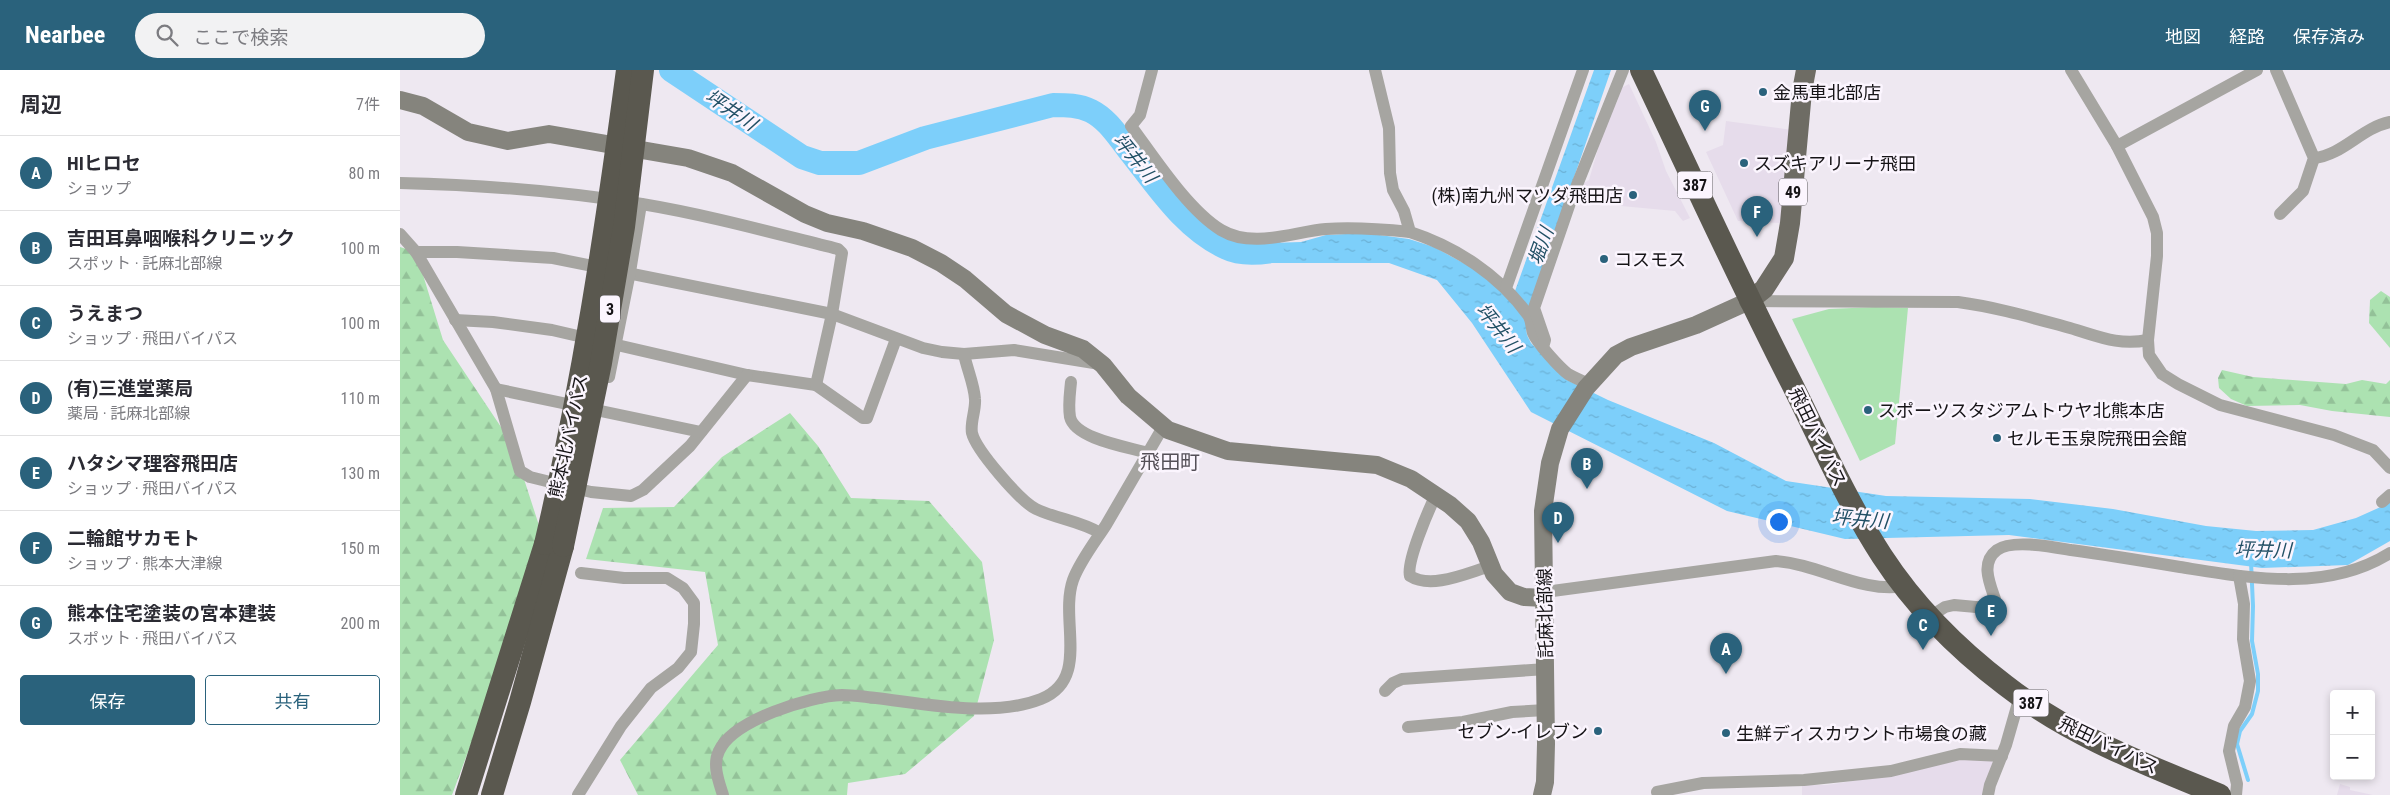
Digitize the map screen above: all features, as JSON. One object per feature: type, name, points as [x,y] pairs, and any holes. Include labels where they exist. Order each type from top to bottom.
[{"type":"highway","name":"熊本北バイパス","points":[[474,795],[554,545],[565,458],[584,360],[606,226],[627,70]]},
{"type":"highway","name":"熊本北バイパス","points":[[492,795],[520,702],[554,545],[601,363],[621,246],[643,70]]},
{"type":"highway","name":"飛田バイパス","points":[[1641,70],[1749,301],[1843,488],[1882,556],[1904,586],[1950,637],[2020,696],[2046,715],[2085,737],[2220,795]]},
{"type":"highway","points":[[466,795],[554,545]]},
{"type":"highway","points":[[503,795],[520,702]]},
{"type":"main road","name":"49","points":[[1749,301],[1764,288],[1784,258],[1790,223],[1802,91],[1806,70]]},
{"type":"street","points":[[1152,70],[1140,115],[1131,126],[1190,202],[1222,231],[1255,239],[1324,229],[1371,227],[1410,232],[1432,239],[1484,270],[1508,290],[1529,317],[1533,334],[1543,348],[1567,373],[1588,386]]},
{"type":"street","points":[[1375,70],[1390,128],[1390,173],[1393,190],[1404,211],[1410,232]]},
{"type":"street","points":[[1508,290],[1583,70]]},
{"type":"street","points":[[1543,348],[1545,340],[1534,308],[1536,299],[1571,200],[1623,70]]},
{"type":"street","points":[[2071,70],[2116,146],[2153,217],[2157,233],[2156,276],[2148,340],[2149,355],[2162,374],[2220,405],[2334,435],[2373,450],[2390,468]]},
{"type":"street","points":[[2116,146],[2257,70]]},
{"type":"street","points":[[2276,70],[2314,158],[2303,191],[2280,214]]},
{"type":"street","points":[[400,100],[423,106],[468,132],[508,141],[549,134],[688,158],[732,173],[805,214],[827,223],[871,234],[912,248],[966,279],[1006,314],[1044,335],[1083,348],[1103,365],[1128,396],[1162,426],[1228,451],[1377,466],[1412,479],[1436,495],[1468,521],[1481,542],[1494,574],[1510,592],[1524,597],[1776,561],[1811,567],[1876,587],[1888,589],[1904,586]]},
{"type":"street","points":[[2314,158],[2326,156],[2378,124],[2390,122]]},
{"type":"street","points":[[400,183],[470,184],[641,204],[727,221],[838,249],[842,253],[832,314],[816,385]]},
{"type":"street","points":[[601,411],[617,344],[641,204]]},
{"type":"street","points":[[400,234],[416,252],[496,389],[520,471],[530,477],[592,492],[631,496],[643,490],[690,446],[747,374]]},
{"type":"street","points":[[416,252],[457,252],[553,258],[832,314],[896,339],[942,352],[964,354],[1014,350],[1103,365]]},
{"type":"street","points":[[1749,301],[1958,302],[1981,305],[2104,339],[2130,344],[2148,340]]},
{"type":"street","name":"託麻北部線","points":[[1543,795],[1546,669],[1543,511],[1550,463],[1560,429],[1588,386],[1616,355],[1631,347],[1696,325],[1749,301]]},
{"type":"street","points":[[455,320],[493,322],[552,330],[747,374],[816,385],[863,418],[867,418],[896,339]]},
{"type":"street","points":[[964,354],[973,386],[975,402],[972,434],[1011,489],[1023,501],[1037,509],[1078,522],[1100,533]]},
{"type":"street","points":[[1071,382],[1070,418],[1076,428],[1088,435],[1148,453]]},
{"type":"street","points":[[496,389],[701,432]]},
{"type":"street","points":[[724,795],[716,775],[719,751],[736,731],[802,700],[843,695],[962,709],[1023,704],[1053,694],[1066,681],[1071,656],[1068,623],[1073,581],[1162,426]]},
{"type":"street","points":[[1436,495],[1421,531],[1410,568],[1410,576],[1422,581],[1440,580],[1491,566]]},
{"type":"street","points":[[1931,616],[1945,607],[1954,605],[1998,610],[1995,594],[1988,576],[1987,565],[1990,557],[1997,550],[2007,545],[2052,547],[2239,576],[2284,580],[2322,578],[2347,572],[2390,553]]},
{"type":"street","points":[[578,795],[622,726],[651,688],[678,668],[691,652],[694,610],[694,603],[683,588],[667,578],[624,578],[581,573]]},
{"type":"street","points":[[2236,795],[2236,784],[2229,751],[2234,726],[2245,707],[2250,681],[2243,639],[2244,604],[2239,576]]},
{"type":"street","points":[[1385,691],[1402,678],[1546,669]]},
{"type":"street","points":[[1988,795],[1994,770],[2002,756],[2020,696]]},
{"type":"street","points":[[1408,726],[1463,722],[1512,712],[1546,710]]},
{"type":"street","points":[[1657,792],[1703,783],[1721,789],[1891,771],[1960,754],[2002,756]]},
{"type":"shaded area","points":[[1629,84],[1656,142],[1666,171],[1690,218],[1683,221],[1675,211],[1578,202],[1584,183],[1589,180],[1606,121],[1617,102],[1621,88]]},
{"type":"shaded area","points":[[1726,121],[1792,130],[1782,223],[1738,221],[1706,152],[1723,145]]},
{"type":"shaded area","points":[[1990,757],[1994,763],[1985,795],[1802,795],[1802,785],[1827,785],[1892,775],[1955,758]]},
{"type":"shaded area","points":[[2340,784],[2350,787],[2350,790],[2373,795],[2337,795]]},
{"type":"green space","points":[[400,247],[416,252],[443,340],[513,445],[545,544],[452,795],[400,795]]},
{"type":"green space","points":[[2381,291],[2390,297],[2390,348],[2369,323],[2370,300]]},
{"type":"green space","name":"スポーツスタジアムトウヤ北熊本店","points":[[1908,308],[1895,444],[1860,461],[1792,319],[1829,309]]},
{"type":"green space","points":[[2222,370],[2253,377],[2346,384],[2362,380],[2386,384],[2390,380],[2390,417],[2332,411],[2300,405],[2247,406],[2231,399],[2219,388],[2218,378]]},
{"type":"green space","points":[[790,413],[818,446],[851,498],[929,501],[982,562],[994,640],[974,716],[905,774],[848,783],[847,795],[638,795],[620,760],[718,645],[705,572],[586,559],[603,508],[674,507],[722,457]]},
{"type":"water","name":"堀川","points":[[1594,70],[1611,70],[1547,256],[1526,327],[1531,343],[1567,380],[1608,400],[1714,443],[1786,481],[1886,496],[2030,499],[2113,509],[2206,526],[2256,531],[2313,530],[2356,518],[2385,505],[2390,500],[2390,541],[2348,565],[2262,568],[2009,535],[1845,539],[1727,511],[1531,412],[1472,323],[1437,280],[1389,263],[1243,263],[1240,244],[1301,242],[1326,235],[1365,233],[1409,239],[1434,247],[1515,291]]},
{"type":"waterway","name":"坪井川","points":[[671,70],[802,157],[820,163],[859,163],[925,138],[1053,105],[1068,105],[1082,108],[1097,114],[1107,123],[1160,191],[1184,218],[1197,229],[1212,240],[1232,250],[1249,252],[1272,251]]},
{"type":"waterway","points":[[2248,780],[2237,744],[2240,731],[2252,714],[2258,691],[2258,674],[2252,641],[2251,562]]},
{"type":"place","name":"金馬車北部店","points":[[1763,92]]},
{"type":"place","name":"熊本住宅塗装の宮本建装","points":[[1705,131]]},
{"type":"place","name":"スズキアリーナ飛田","points":[[1744,163]]},
{"type":"place","name":"(株)南九州マツダ飛田店","points":[[1633,195]]},
{"type":"place","name":"二輪館サカモト","points":[[1757,237]]},
{"type":"place","name":"コスモス","points":[[1604,259]]},
{"type":"place","name":"スポーツスタジアムトウヤ北熊本店","points":[[1868,410]]},
{"type":"place","name":"セルモ玉泉院飛田会館","points":[[1997,438]]},
{"type":"place","name":"吉田耳鼻咽喉科クリニック","points":[[1587,489]]},
{"type":"place","name":"(有)三進堂薬局","points":[[1558,543]]},
{"type":"place","name":"ハタシマ理容飛田店","points":[[1991,636]]},
{"type":"place","name":"うえまつ","points":[[1923,650]]},
{"type":"place","name":"HIヒロセ","points":[[1726,674]]},
{"type":"place","name":"セブン-イレブン","points":[[1598,731]]},
{"type":"place","name":"生鮮ディスカウント市場食の藏","points":[[1726,733]]},
{"type":"district","name":"飛田町","points":[[1170,462]]}]
